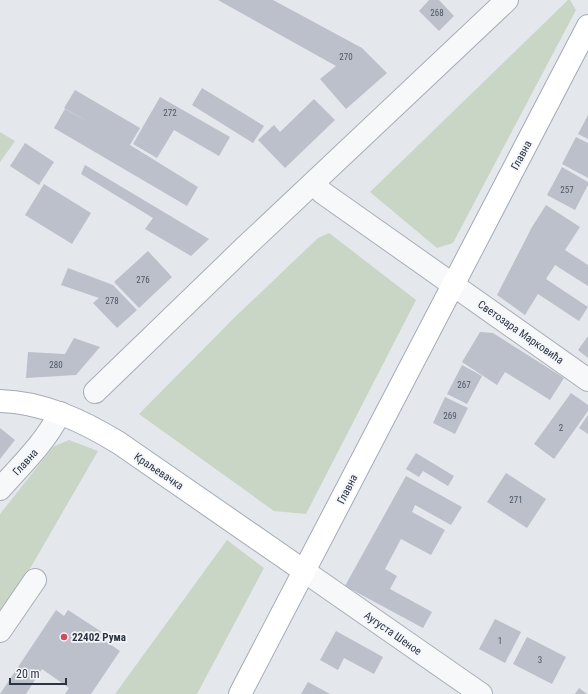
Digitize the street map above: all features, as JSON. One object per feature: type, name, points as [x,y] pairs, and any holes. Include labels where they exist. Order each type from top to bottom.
[{"type":"main road","name":"Главна","points":[[240,694],[588,26]]},
{"type":"main road","name":"Краљевачка","points":[[0,401],[36,406],[60,413],[88,425],[119,444],[304,571]]},
{"type":"street","points":[[94,392],[239,252],[507,0]]},
{"type":"street","points":[[313,183],[323,193],[436,274],[454,284]]},
{"type":"street","name":"Светозара Марковића","points":[[454,284],[588,380]]},
{"type":"street","name":"Главна","points":[[0,489],[35,452],[51,431],[60,413]]},
{"type":"street","name":"Аугуста Шеное","points":[[304,571],[481,694]]},
{"type":"street","points":[[0,631],[35,580]]},
{"type":"green space","points":[[568,0],[570,0],[576,10],[453,243],[437,248],[370,192]]},
{"type":"green space","points":[[0,132],[15,141],[0,162]]},
{"type":"green space","points":[[329,233],[416,300],[306,514],[274,511],[139,414],[236,316],[318,238]]},
{"type":"green space","points":[[69,440],[98,451],[24,579],[0,616],[0,514],[53,447]]},
{"type":"green space","points":[[227,540],[264,568],[197,694],[115,694]]},
{"type":"building","points":[[218,0],[273,0],[362,48],[387,73],[346,109],[320,79],[336,66]]},
{"type":"building","points":[[429,0],[439,0],[454,16],[439,31],[419,11]]},
{"type":"building","points":[[202,88],[264,126],[253,143],[192,105]]},
{"type":"building","points":[[75,90],[140,128],[130,145],[198,187],[187,206],[54,128],[65,109],[92,124],[64,108]]},
{"type":"building","points":[[160,97],[230,137],[219,156],[174,130],[157,158],[133,144]]},
{"type":"building","points":[[314,99],[335,120],[285,168],[258,140],[274,125],[280,132]]},
{"type":"building","points":[[588,115],[588,139],[578,134]]},
{"type":"building","points":[[576,137],[588,143],[588,178],[562,164]]},
{"type":"building","points":[[25,143],[54,162],[39,185],[10,166]]},
{"type":"building","points":[[85,165],[209,239],[191,256],[145,229],[153,218],[81,174]]},
{"type":"building","points":[[562,167],[588,182],[588,185],[575,210],[547,195]]},
{"type":"building","points":[[44,184],[91,213],[72,244],[25,215]]},
{"type":"building","points":[[546,205],[580,227],[565,250],[588,265],[588,286],[555,265],[546,279],[588,307],[579,321],[538,294],[525,315],[497,295],[532,227]]},
{"type":"building","points":[[148,251],[172,277],[139,308],[114,282]]},
{"type":"building","points":[[68,268],[113,285],[137,310],[117,328],[93,303],[99,298],[61,285]]},
{"type":"building","points":[[480,332],[493,333],[564,378],[550,400],[505,372],[497,385],[462,362]]},
{"type":"building","points":[[588,336],[588,358],[578,350]]},
{"type":"building","points":[[74,338],[100,347],[76,375],[26,378],[28,352],[65,354]]},
{"type":"building","points":[[462,365],[482,376],[467,404],[447,394]]},
{"type":"building","points":[[571,393],[588,405],[588,411],[554,459],[534,444]]},
{"type":"building","points":[[445,397],[468,408],[455,434],[433,423]]},
{"type":"building","points":[[588,415],[588,434],[579,428]]},
{"type":"building","points":[[0,428],[15,440],[0,459]]},
{"type":"building","points":[[416,453],[454,476],[448,486],[423,471],[419,477],[406,469]]},
{"type":"building","points":[[506,473],[546,499],[527,528],[487,502]]},
{"type":"building","points":[[406,476],[462,507],[451,525],[415,505],[412,512],[445,530],[431,555],[401,539],[385,569],[397,576],[390,589],[432,612],[423,628],[345,586]]},
{"type":"building","points":[[56,610],[64,616],[68,610],[108,636],[105,641],[120,651],[91,694],[65,694],[69,688],[42,669],[26,694],[0,694]]},
{"type":"building","points":[[495,619],[521,632],[505,663],[479,649]]},
{"type":"building","points":[[336,631],[383,657],[374,674],[344,658],[338,670],[320,660]]},
{"type":"building","points":[[527,637],[566,657],[552,684],[513,664]]},
{"type":"building","points":[[308,682],[330,694],[301,694]]},
{"type":"building","points":[[579,688],[587,694],[575,694]]},
{"type":"place","name":"22402 Рума","points":[[64,637]]}]
